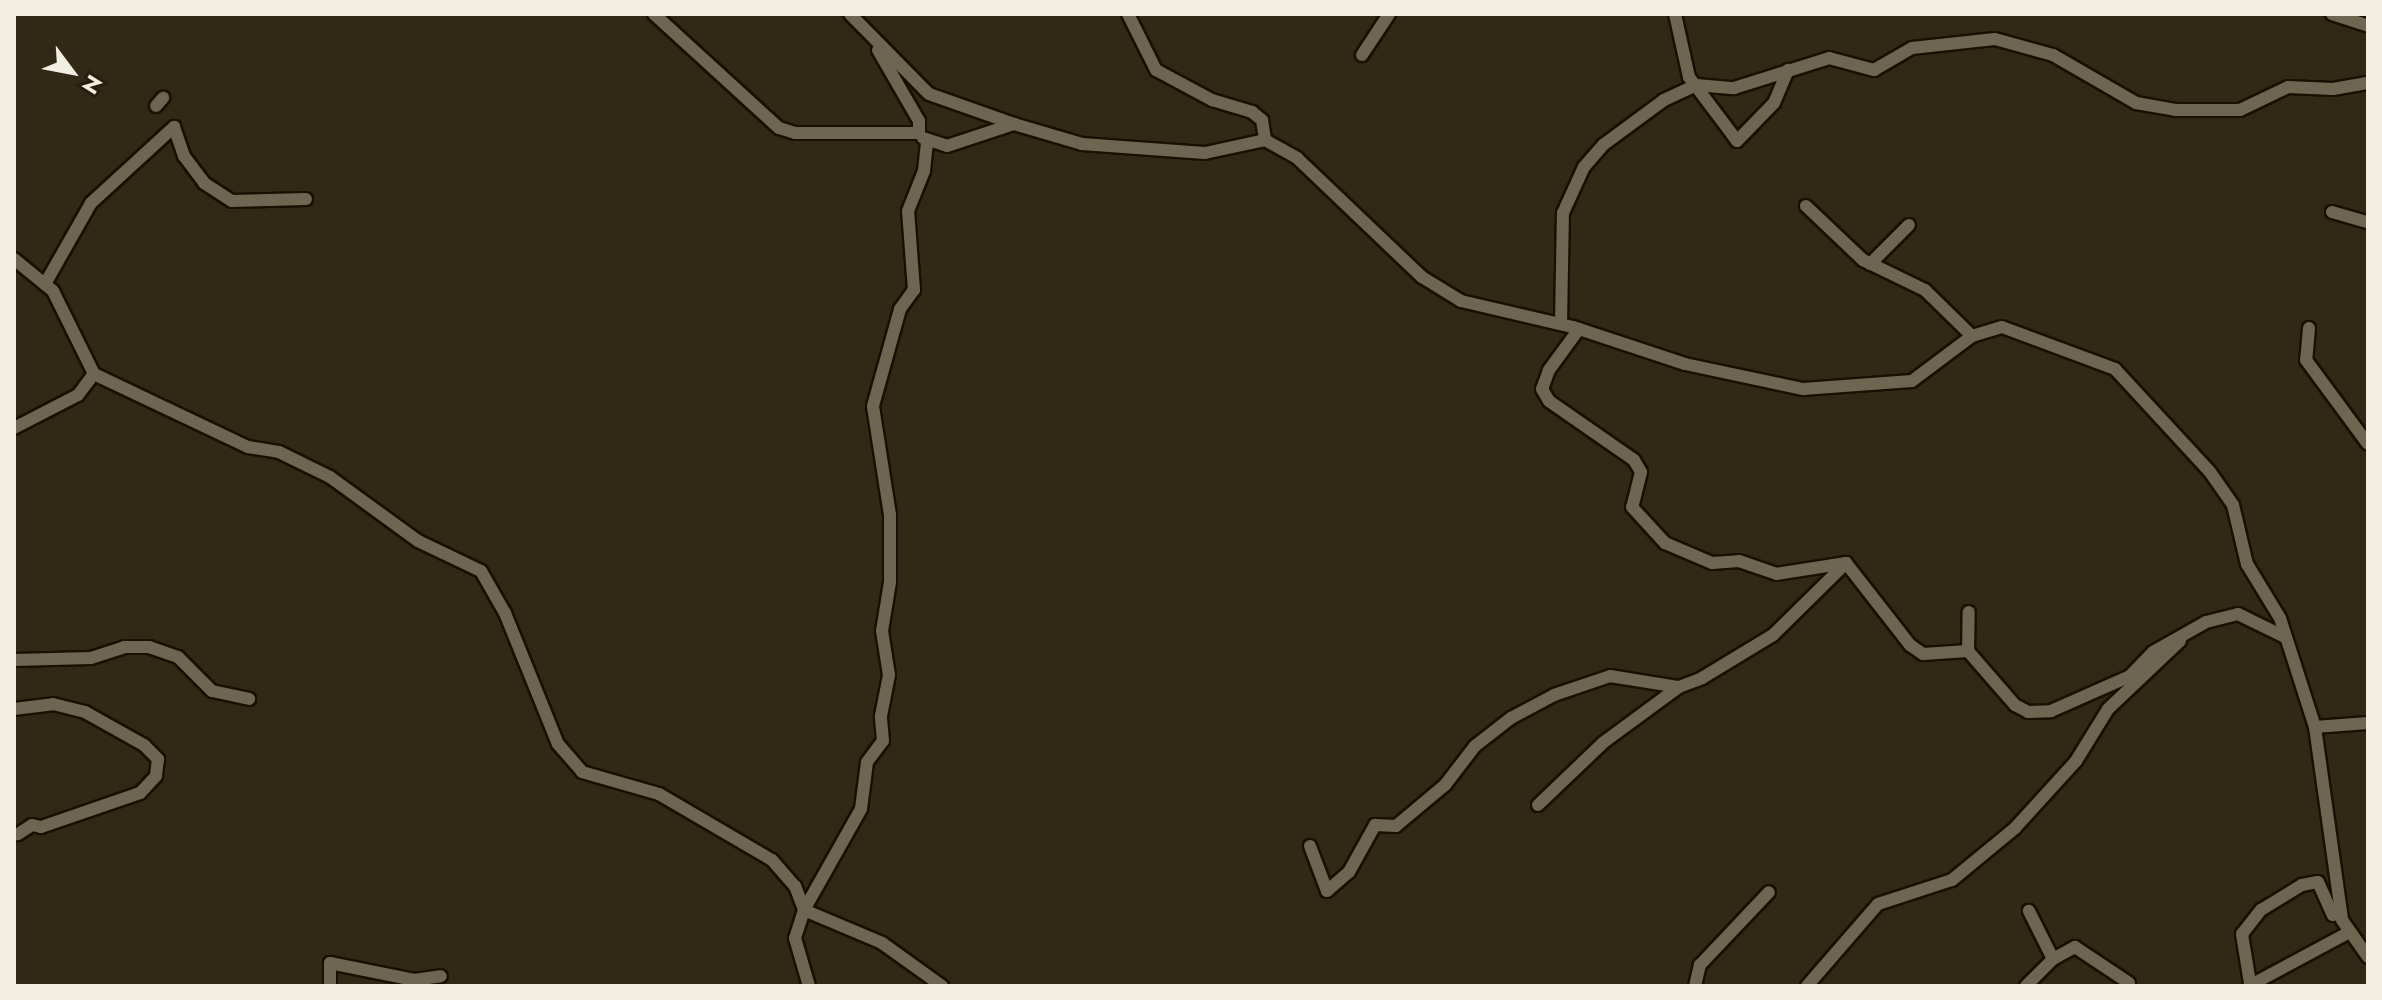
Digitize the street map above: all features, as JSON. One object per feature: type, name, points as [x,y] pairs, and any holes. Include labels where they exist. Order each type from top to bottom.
[{"type":"street","points":[[654,14],[779,128],[795,133],[923,137],[947,146],[1014,124]]},
{"type":"street","points":[[850,14],[929,94],[1014,124],[1082,144],[1205,153],[1265,140],[1297,158],[1412,268],[1461,301],[1579,329],[1685,364],[1803,389],[1912,381],[1972,336],[2002,327],[2128,379],[2233,505],[2247,564],[2280,618],[2315,727],[2340,913],[2348,933],[2368,957]]},
{"type":"street","points":[[1128,14],[1156,70],[1212,100],[1252,112],[1262,120],[1265,140]]},
{"type":"street","points":[[1362,55],[1389,14]]},
{"type":"street","points":[[1675,14],[1689,77],[1737,141],[1774,103],[1788,70]]},
{"type":"street","points":[[2332,14],[2368,26]]},
{"type":"street","points":[[809,986],[795,938],[804,910],[861,809],[867,762],[883,741],[881,716],[889,675],[882,631],[890,582],[890,515],[873,406],[900,309],[916,284],[908,211],[924,171],[919,121],[871,38]]},
{"type":"street","points":[[1561,324],[1563,213],[1584,167],[1639,118],[1696,85],[1734,88],[1829,58],[1874,70],[1912,48],[1995,39],[2053,55],[2136,103],[2175,110],[2240,110],[2288,87],[2333,89],[2368,83]]},
{"type":"street","points":[[45,284],[91,203],[174,127],[184,156],[204,183],[232,201],[306,199]]},
{"type":"street","points":[[1806,206],[1870,264],[1925,290],[1972,336]]},
{"type":"street","points":[[2332,212],[2368,222]]},
{"type":"street","points":[[1870,264],[1909,225]]},
{"type":"street","points":[[14,259],[45,284],[94,374],[248,447],[279,452],[330,477],[418,541],[481,571],[505,613],[558,744],[582,772],[659,794],[772,860],[795,886],[804,910],[882,943],[942,986]]},
{"type":"street","points":[[2309,328],[2306,360],[2368,444]]},
{"type":"street","points":[[1579,329],[1549,370],[1542,389],[1549,401],[1634,460],[1641,472],[1632,507],[1665,543],[1712,563],[1739,561],[1776,574],[1846,563]]},
{"type":"street","points":[[14,428],[78,395],[94,374]]},
{"type":"street","points":[[1846,563],[1910,645],[1923,654],[1968,651]]},
{"type":"street","points":[[1538,805],[1604,742],[1679,687],[1773,635],[1846,563]]},
{"type":"street","points":[[1969,612],[1968,651],[2015,705],[2028,712],[2051,711],[2130,676],[2153,652],[2183,634],[2238,614],[2285,637]]},
{"type":"street","points":[[1807,986],[1878,904],[1952,880],[2015,828],[2076,761],[2108,709],[2135,688],[2183,634]]},
{"type":"street","points":[[14,660],[91,658],[124,647],[149,647],[178,657],[212,691],[249,699]]},
{"type":"street","points":[[1310,846],[1327,891],[1349,872],[1375,825],[1396,826],[1445,785],[1475,746],[1511,718],[1554,695],[1610,676],[1679,687]]},
{"type":"street","points":[[14,709],[53,704],[85,712],[144,745],[158,759],[156,776],[140,793],[18,834]]},
{"type":"street","points":[[2315,727],[2368,723]]},
{"type":"street","points":[[2340,913],[2333,915],[2318,882],[2302,885],[2261,910],[2242,934],[2250,984],[2348,933]]},
{"type":"street","points":[[1695,986],[1700,965],[1769,892]]},
{"type":"street","points":[[2029,911],[2053,959]]},
{"type":"street","points":[[2026,986],[2053,959],[2075,947],[2129,983]]},
{"type":"street","points":[[330,986],[330,963],[414,980],[441,976]]}]
